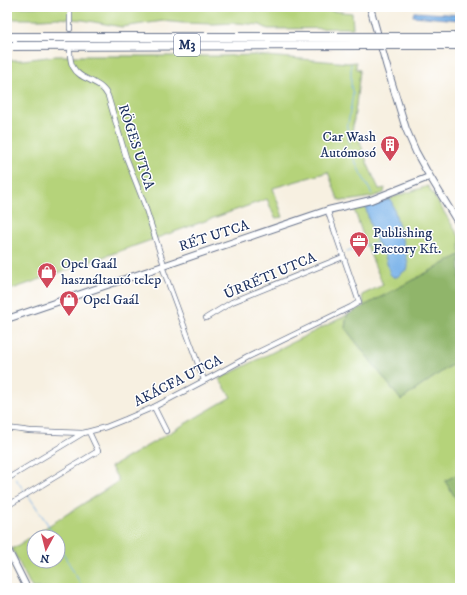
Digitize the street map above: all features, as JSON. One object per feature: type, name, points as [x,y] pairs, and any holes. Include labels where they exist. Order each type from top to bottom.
[{"type":"highway","name":"M3","points":[[7,37],[393,41],[460,37]]},
{"type":"highway","name":"M3","points":[[7,46],[367,41]]},
{"type":"highway","name":"M3","points":[[393,41],[460,45]]},
{"type":"street","points":[[70,7],[70,29]]},
{"type":"street","points":[[370,7],[406,129],[429,176],[460,226]]},
{"type":"street","name":"RÖGES UTCA","points":[[70,51],[71,62],[75,70],[81,76],[103,88],[108,96],[126,157],[148,214],[163,265],[204,380]]},
{"type":"street","name":"RÉT UTCA","points":[[7,319],[328,210],[371,200],[429,176]]},
{"type":"street","points":[[328,210],[343,257]]},
{"type":"street","name":"AKÁCFA UTCA","points":[[11,477],[83,433],[126,420],[154,407],[248,357],[344,311],[359,302],[343,257]]},
{"type":"street","name":"ÚRRÉTI UTCA","points":[[206,318],[232,302],[343,257]]},
{"type":"street","points":[[154,407],[166,431]]},
{"type":"street","points":[[7,428],[30,431],[83,433]]},
{"type":"street","points":[[7,506],[98,451],[89,432]]},
{"type":"street","points":[[7,548],[28,588]]},
{"type":"green space","points":[[7,7],[251,7],[255,11],[284,7],[314,7],[315,9],[352,13],[353,28],[268,29],[260,25],[237,23],[213,24],[163,21],[122,27],[83,20],[57,18],[7,19]]},
{"type":"green space","points":[[255,55],[348,63],[356,62],[356,69],[360,70],[352,133],[357,133],[368,165],[379,189],[385,188],[384,193],[372,197],[343,201],[338,199],[328,172],[273,188],[283,217],[275,218],[267,199],[7,291],[7,60],[23,60],[56,56]]},
{"type":"green space","points":[[428,186],[460,238],[460,255],[364,306],[362,295],[383,285],[366,244],[354,209]]},
{"type":"green space","points":[[460,255],[460,359],[401,400],[345,328],[347,315]]},
{"type":"green space","points":[[347,315],[345,328],[401,400],[460,359],[460,473],[445,481],[460,505],[460,588],[32,588],[12,549],[26,540],[26,569],[66,569],[66,529],[43,529],[119,481],[111,467],[231,397],[219,379]]},
{"type":"green space","points":[[460,473],[460,505],[445,481]]},
{"type":"water","points":[[414,12],[460,15],[460,20],[413,16]]},
{"type":"water","points":[[391,200],[395,212],[408,263],[408,268],[397,277],[393,277],[390,274],[385,256],[373,234],[366,209],[368,206]]},
{"type":"waterway","points":[[351,64],[351,87],[353,94],[347,130],[351,152],[372,194]]},
{"type":"waterway","points":[[345,211],[368,206]]},
{"type":"waterway","points":[[332,212],[339,210]]},
{"type":"waterway","points":[[347,251],[377,242]]},
{"type":"waterway","points":[[7,465],[12,473]]},
{"type":"waterway","points":[[15,478],[26,493]]},
{"type":"waterway","points":[[28,495],[50,529]]},
{"type":"waterway","points":[[66,558],[83,588]]},
{"type":"place","name":"Car Wash Autómosó","points":[[390,162]]},
{"type":"place","name":"Publishing Factory Kft.","points":[[359,258]]},
{"type":"place","name":"Opel Gaál használtautó telep","points":[[47,289]]},
{"type":"place","name":"Opel Gaál","points":[[69,317]]}]
